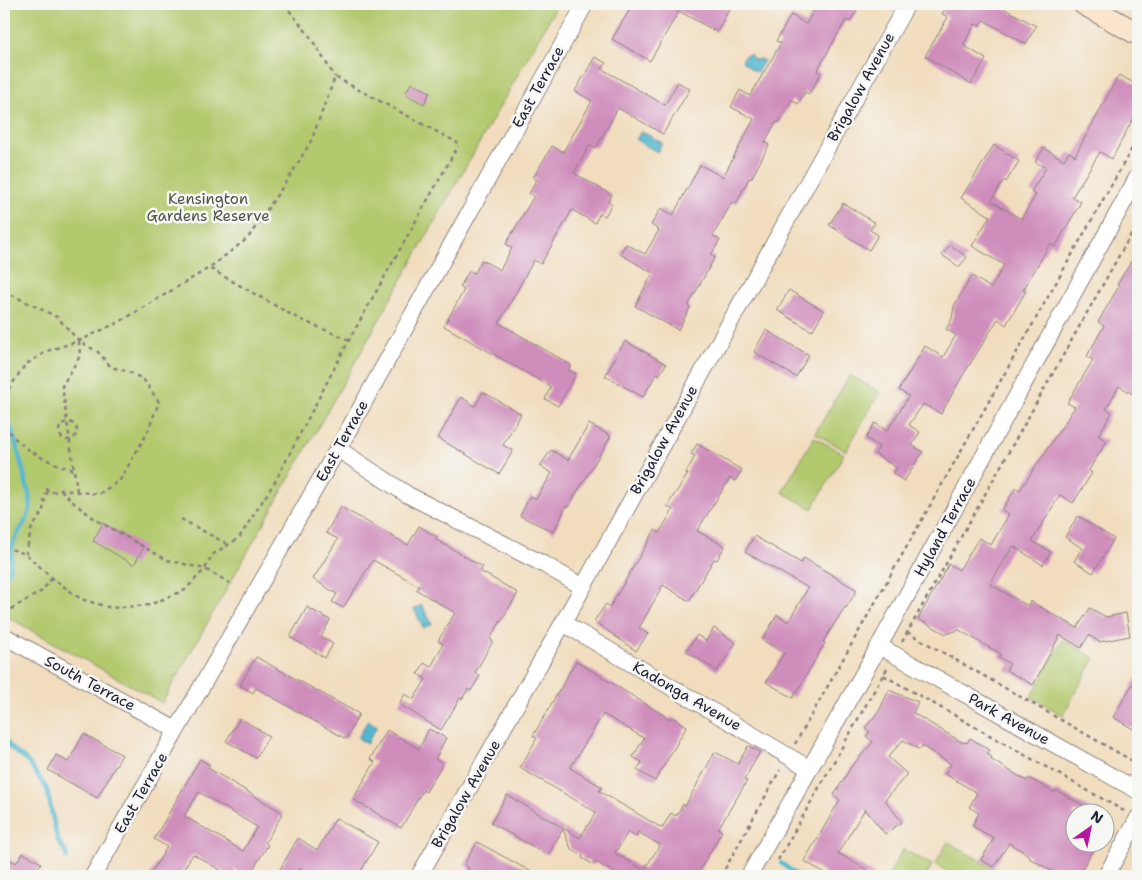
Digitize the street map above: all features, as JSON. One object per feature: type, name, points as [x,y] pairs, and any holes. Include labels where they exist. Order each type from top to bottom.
[{"type":"main road","points":[[1084,4],[1138,34]]},
{"type":"street","name":"East Terrace","points":[[93,876],[338,449],[584,4]]},
{"type":"street","name":"Brigalow Avenue","points":[[419,876],[563,623],[907,4]]},
{"type":"street","name":"Hyland Terrace","points":[[749,876],[879,646],[1138,176]]},
{"type":"street","points":[[338,449],[408,495],[583,586]]},
{"type":"street","name":"Kadonga Avenue","points":[[563,623],[810,769]]},
{"type":"street","name":"South Terrace","points":[[4,636],[176,730]]},
{"type":"street","name":"Park Avenue","points":[[879,646],[1138,791]]},
{"type":"street","points":[[1106,876],[1138,818]]},
{"type":"path","points":[[4,547],[26,554],[52,578],[81,599],[112,608],[150,605],[185,590],[205,569],[212,555],[239,538],[276,480],[349,340],[458,144],[335,77],[309,35],[284,4]]},
{"type":"path","points":[[4,395],[25,365],[46,351],[79,341],[121,321],[209,268],[248,238],[311,141],[335,77]]},
{"type":"path","points":[[796,744],[1138,138]]},
{"type":"path","points":[[773,868],[1138,222]]},
{"type":"path","points":[[209,268],[299,318],[349,340]]},
{"type":"path","points":[[4,291],[58,317],[79,341],[98,352],[111,367],[129,372],[143,380],[159,402],[147,433],[120,480],[99,494],[61,490],[45,494],[44,511],[31,530],[26,554]]},
{"type":"path","points":[[77,491],[62,386],[80,356],[79,341]]},
{"type":"path","points":[[67,421],[74,423],[77,428],[75,437],[70,440],[61,437],[58,432],[60,425],[67,421]]},
{"type":"path","points":[[4,425],[22,444],[41,457],[74,470]]},
{"type":"path","points":[[47,488],[48,494]]},
{"type":"path","points":[[61,490],[75,504],[98,521],[167,560],[205,569],[230,583]]},
{"type":"path","points":[[181,519],[229,545]]},
{"type":"path","points":[[4,614],[42,591],[52,578]]},
{"type":"path","points":[[907,632],[1138,764]]},
{"type":"path","points":[[883,675],[1138,818]]},
{"type":"path","points":[[721,876],[784,764]]},
{"type":"green space","name":"Kensington Gardens Reserve","points":[[4,4],[558,4],[162,703],[4,615]]},
{"type":"green space","points":[[850,375],[880,392],[846,451],[815,433]]},
{"type":"green space","points":[[814,437],[844,454],[812,509],[782,492]]},
{"type":"green space","points":[[1063,640],[1095,658],[1063,715],[1031,697]]},
{"type":"green space","points":[[948,842],[1007,876],[956,876],[935,864]]},
{"type":"green space","points":[[903,849],[932,865],[926,876],[888,876]]},
{"type":"water","points":[[750,54],[754,60],[760,59],[764,61],[757,72],[742,61],[744,56]]},
{"type":"water","points":[[641,131],[662,143],[657,152],[636,140]]},
{"type":"water","points":[[422,605],[432,624],[423,628],[414,609]]},
{"type":"water","points":[[368,720],[377,726],[367,744],[358,738]]},
{"type":"building","points":[[633,4],[720,4],[729,9],[717,32],[679,11],[650,61],[612,39]]},
{"type":"building","points":[[818,4],[855,4],[852,9],[857,11],[850,22],[846,20],[817,71],[821,73],[809,94],[805,92],[798,104],[792,100],[779,123],[776,122],[765,142],[769,145],[751,179],[749,178],[736,204],[732,202],[713,236],[720,240],[711,255],[715,257],[688,306],[690,308],[678,330],[635,306],[653,273],[620,254],[626,244],[645,254],[659,230],[651,225],[661,208],[673,215],[700,165],[723,177],[754,119],[731,107],[740,90],[750,96],[781,43],[776,41],[791,15],[806,24]]},
{"type":"building","points":[[948,4],[996,4],[1036,26],[1026,44],[983,20],[979,26],[975,24],[963,45],[986,59],[971,84],[925,56],[948,17],[942,14]]},
{"type":"building","points":[[595,57],[606,63],[602,69],[665,105],[678,82],[690,89],[663,134],[618,108],[596,148],[590,145],[574,173],[612,195],[608,201],[612,204],[605,216],[600,213],[595,223],[572,210],[541,264],[534,260],[499,323],[571,365],[568,370],[576,374],[558,406],[545,399],[551,387],[444,326],[464,290],[460,287],[469,271],[475,273],[482,260],[500,270],[512,248],[506,244],[534,196],[529,194],[537,179],[533,178],[552,146],[563,152],[592,101],[575,91]]},
{"type":"building","points":[[1119,75],[1138,85],[1138,109],[1112,159],[1100,152],[1072,197],[1081,202],[1055,247],[1050,244],[1023,290],[1026,291],[1006,325],[998,319],[941,414],[923,404],[909,425],[920,432],[912,445],[923,452],[904,481],[893,474],[897,468],[875,454],[879,447],[866,438],[875,423],[887,431],[909,396],[899,390],[925,346],[943,357],[956,335],[946,329],[952,319],[954,306],[972,276],[991,288],[1004,265],[972,246],[990,216],[961,198],[994,145],[1019,161],[991,201],[1021,219],[1036,195],[1031,192],[1046,168],[1035,162],[1044,148],[1064,160],[1069,152],[1075,156]]},
{"type":"building","points":[[411,83],[430,92],[424,104],[405,94]]},
{"type":"building","points":[[843,203],[875,223],[870,230],[878,235],[869,250],[829,225]]},
{"type":"building","points":[[950,245],[967,257],[959,267],[942,255]]},
{"type":"building","points":[[1138,250],[1138,397],[1119,386],[1106,409],[1112,412],[1098,436],[1107,441],[1089,470],[1092,473],[1073,503],[1060,495],[1032,541],[1051,552],[1043,565],[1013,546],[990,584],[1028,606],[1030,601],[1077,628],[1090,608],[1106,617],[1126,613],[1130,636],[1099,642],[1089,635],[1081,648],[1060,635],[1033,685],[1006,670],[1010,664],[999,657],[1001,654],[959,630],[946,634],[918,619],[949,564],[959,570],[979,538],[991,545],[1009,514],[1002,510],[1016,488],[1020,490],[1075,407],[1067,403],[1093,360],[1087,356],[1104,326],[1098,322]]},
{"type":"building","points":[[789,290],[824,311],[812,331],[777,310]]},
{"type":"building","points":[[766,330],[809,355],[796,377],[754,352]]},
{"type":"building","points":[[625,341],[666,364],[659,375],[657,373],[643,397],[605,376]]},
{"type":"building","points":[[483,392],[521,414],[503,445],[513,451],[499,474],[438,438],[461,397],[475,406]]},
{"type":"building","points":[[589,424],[611,436],[568,507],[566,506],[554,532],[520,516],[530,496],[536,499],[552,473],[540,466],[551,450],[568,460]]},
{"type":"building","points":[[697,444],[742,470],[735,481],[730,478],[697,531],[725,546],[717,560],[714,559],[689,601],[663,585],[639,628],[648,634],[636,651],[594,621],[606,604],[610,607],[655,530],[659,533],[673,510],[667,506],[688,474],[686,473],[695,456],[691,454]]},
{"type":"building","points":[[341,507],[408,545],[419,526],[437,537],[435,539],[483,567],[480,571],[518,593],[490,639],[493,641],[475,673],[480,676],[471,691],[468,689],[462,699],[460,698],[441,730],[399,704],[405,694],[414,699],[426,679],[418,674],[424,663],[431,667],[443,644],[438,641],[455,613],[417,590],[419,586],[373,560],[343,608],[332,602],[337,594],[313,579],[338,539],[326,533]]},
{"type":"building","points":[[1078,516],[1114,539],[1093,573],[1074,561],[1082,548],[1065,537]]},
{"type":"building","points":[[103,523],[144,547],[134,565],[93,541]]},
{"type":"building","points":[[754,536],[801,563],[804,558],[857,590],[823,642],[825,643],[793,698],[766,682],[784,653],[762,640],[777,615],[788,622],[808,588],[745,552]]},
{"type":"building","points":[[307,607],[330,620],[321,637],[333,644],[325,658],[290,637]]},
{"type":"building","points":[[714,628],[736,643],[717,671],[686,651],[697,635],[706,641]]},
{"type":"building","points":[[256,657],[359,714],[346,739],[256,688],[253,693],[240,685]]},
{"type":"building","points":[[576,661],[670,719],[672,717],[687,726],[655,781],[637,770],[642,762],[633,757],[644,738],[603,714],[570,768],[602,787],[599,791],[662,828],[671,813],[676,816],[683,804],[685,806],[715,752],[738,764],[748,746],[760,752],[744,780],[747,781],[718,829],[722,831],[700,870],[678,876],[620,876],[596,862],[594,865],[571,849],[563,829],[548,855],[491,823],[507,795],[580,838],[596,812],[520,768],[537,738],[533,736]],"holes":[[[628,832],[636,837],[638,832],[660,845],[644,870],[615,853]]]},
{"type":"building","points":[[1138,675],[1138,732],[1113,717]]},
{"type":"building","points":[[889,690],[918,702],[913,713],[963,743],[967,743],[970,738],[990,750],[987,754],[992,757],[990,759],[1027,781],[1029,778],[1055,793],[1056,790],[1077,802],[1064,802],[1064,852],[1091,852],[1078,876],[1061,876],[1029,858],[1030,856],[1009,843],[994,867],[981,860],[994,838],[972,826],[979,813],[969,807],[977,793],[945,774],[951,764],[922,746],[920,750],[903,740],[888,757],[907,774],[885,800],[902,822],[885,834],[865,809],[838,853],[877,876],[830,876],[804,861],[840,800],[834,795],[851,767],[873,742],[866,736],[870,732],[865,728],[879,711]]},
{"type":"building","points":[[240,718],[269,736],[256,758],[226,741]]},
{"type":"building","points":[[429,729],[446,738],[435,759],[443,763],[426,792],[423,790],[401,828],[353,799],[375,762],[370,759],[387,730],[419,749]]},
{"type":"building","points":[[84,734],[122,755],[97,798],[48,770],[56,755],[68,762]]},
{"type":"building","points":[[200,759],[210,765],[208,768],[283,813],[265,843],[268,845],[249,876],[234,869],[230,876],[193,854],[179,876],[149,876],[167,847],[154,839]],"holes":[[[199,792],[257,827],[243,851],[184,816]]]},
{"type":"building","points":[[336,818],[378,842],[358,876],[314,876],[300,868],[295,876],[276,876],[298,838],[317,850]]},
{"type":"building","points":[[477,842],[539,876],[464,876],[469,868],[464,865]]},
{"type":"building","points":[[23,853],[41,863],[34,874],[38,876],[4,876],[4,856],[16,863]]},
{"type":"waterway","points":[[4,405],[30,496],[30,509],[13,544],[10,567],[4,580]]},
{"type":"waterway","points":[[4,739],[12,749],[27,761],[47,789],[57,839],[67,858]]},
{"type":"waterway","points":[[781,863],[798,876]]}]
